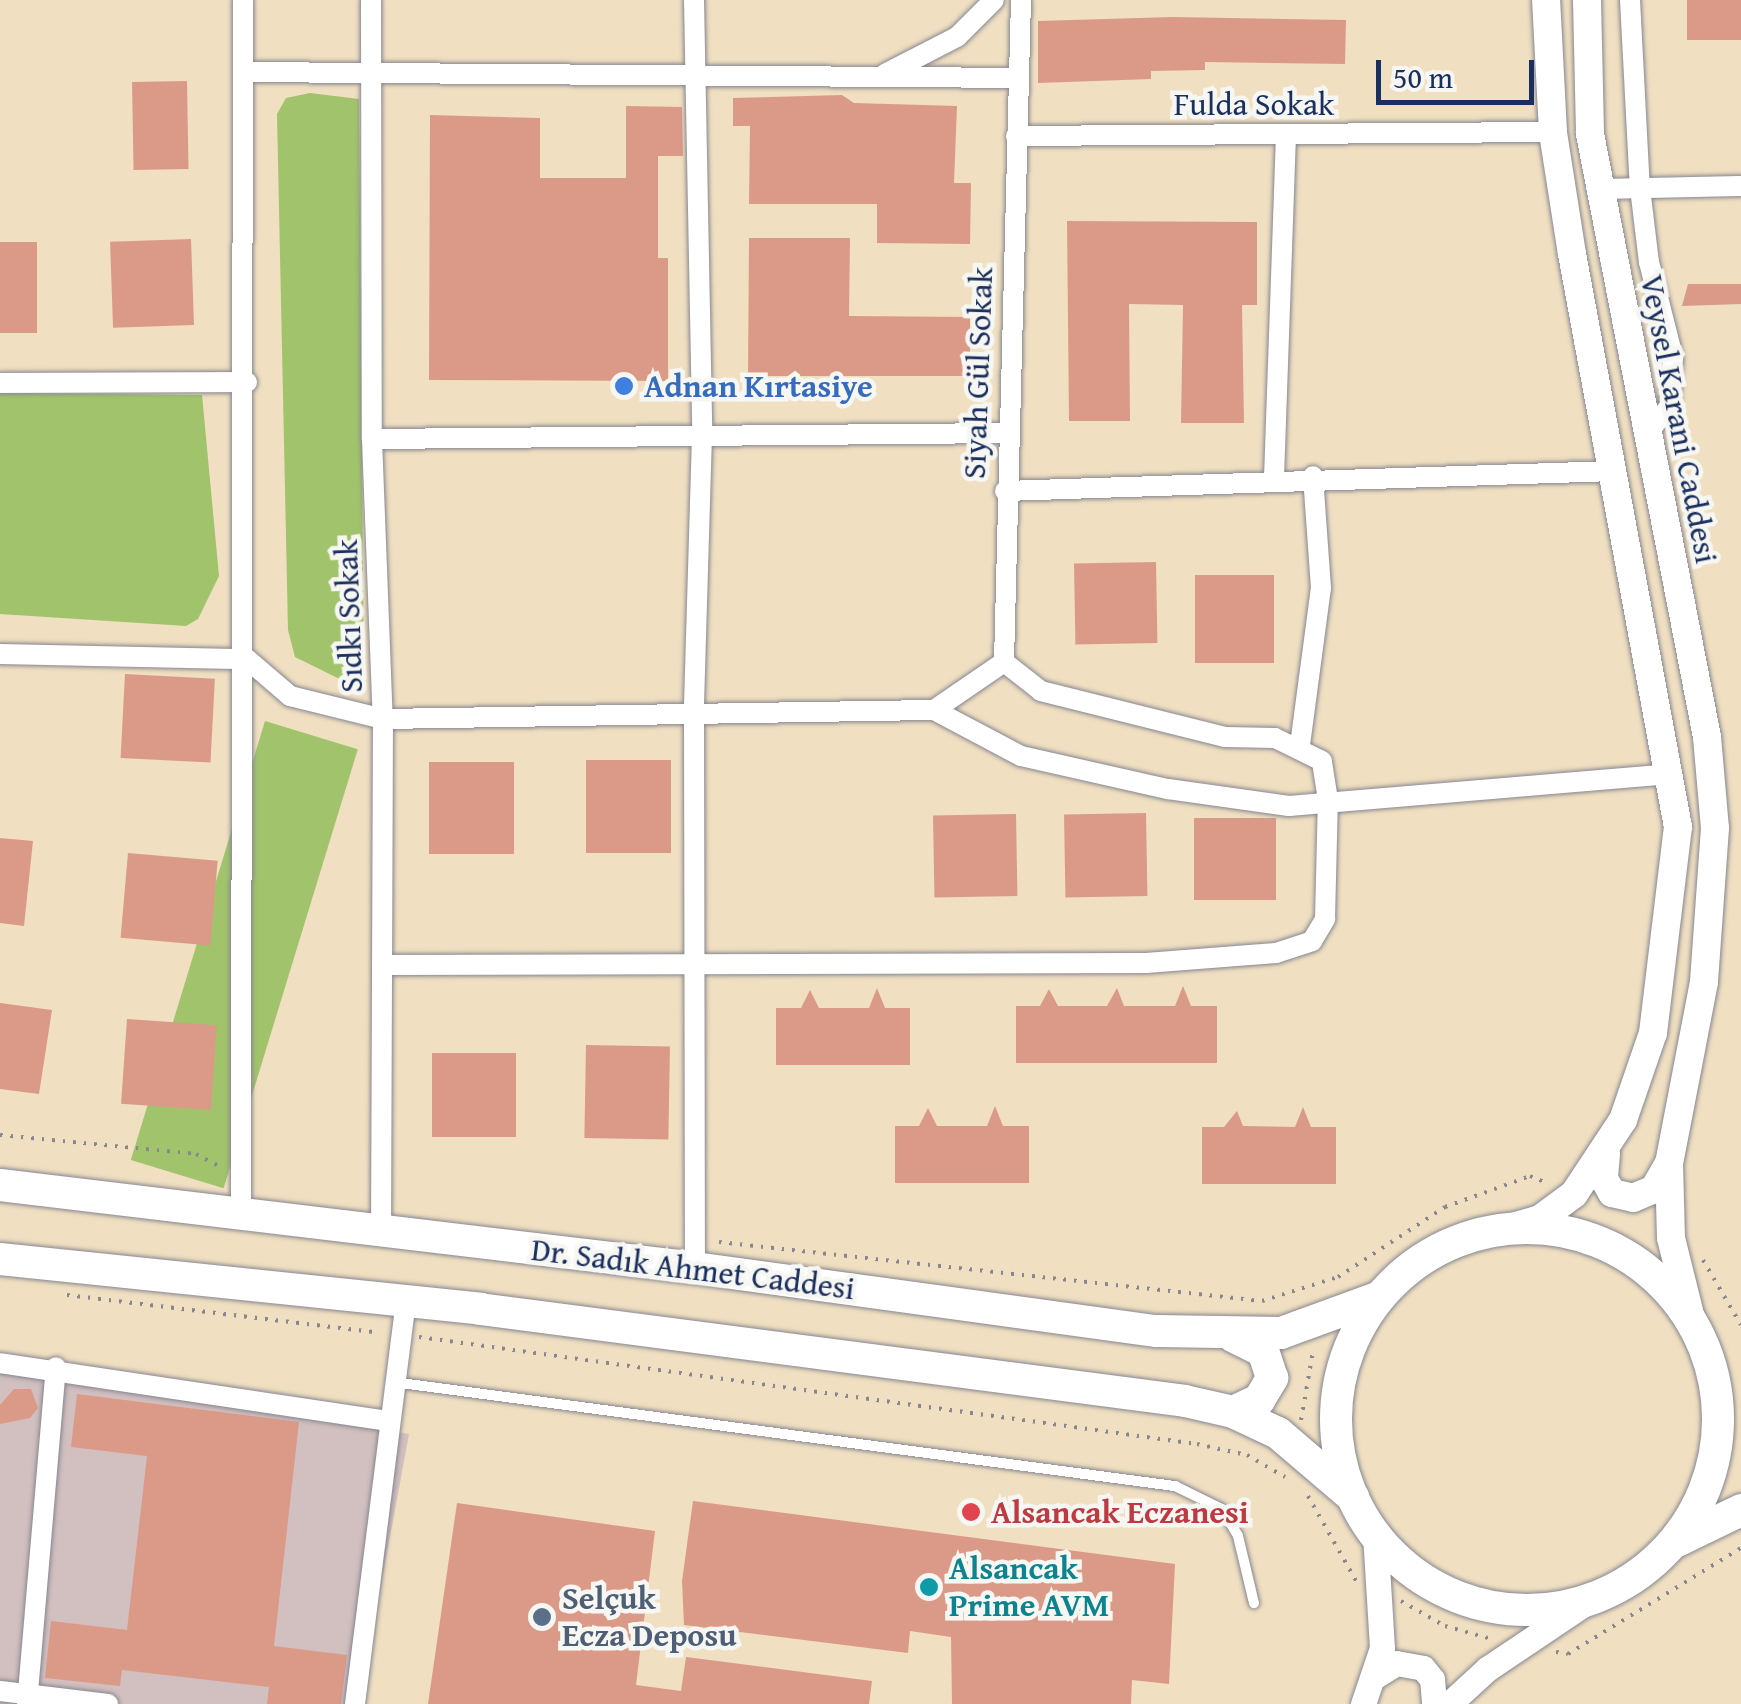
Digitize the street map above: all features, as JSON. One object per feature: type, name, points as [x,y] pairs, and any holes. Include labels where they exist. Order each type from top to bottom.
[{"type":"main road","points":[[1546,0],[1553,132],[1678,827],[1653,1033],[1606,1154],[1604,1179],[1612,1192],[1633,1198],[1654,1189],[1669,1163]]},
{"type":"main road","name":"Veysel Karani Caddesi","points":[[1587,0],[1590,134],[1707,737],[1715,828],[1704,982],[1669,1163],[1671,1238],[1692,1323]]},
{"type":"main road","points":[[1606,1154],[1574,1194],[1540,1219],[1426,1257],[1380,1297],[1351,1345],[1337,1400],[1340,1456],[1353,1497],[1375,1533],[1419,1575],[1474,1602],[1534,1609],[1594,1597],[1634,1576],[1669,1546],[1741,1510]]},
{"type":"main road","name":"Dr. Sadık Ahmet Caddesi","points":[[0,1185],[381,1230],[694,1254],[1234,1338],[1318,1323],[1380,1297]]},
{"type":"main road","points":[[1502,1230],[1558,1231],[1612,1248],[1658,1280],[1692,1323],[1741,1372]]},
{"type":"main road","name":"Dr. Sadık Ahmet Caddesi","points":[[0,1258],[406,1301],[1233,1412],[1297,1445],[1353,1497]]},
{"type":"main road","points":[[1669,1546],[1700,1500],[1716,1448],[1716,1393],[1692,1323]]},
{"type":"main road","points":[[1233,1412],[1259,1400],[1272,1378],[1263,1351],[1234,1338]]},
{"type":"street","points":[[241,1214],[247,659],[243,0]]},
{"type":"street","name":"Sıdkı Sokak","points":[[370,0],[374,73],[372,438],[383,719],[381,1230]]},
{"type":"street","points":[[694,0],[702,435],[694,711],[698,968],[694,1254]]},
{"type":"street","points":[[880,77],[957,37],[994,0]]},
{"type":"street","name":"Siyah Gül Sokak","points":[[1004,662],[1006,432],[1021,0]]},
{"type":"street","points":[[1630,0],[1640,188],[1649,262],[1674,358],[1670,406],[1646,435]]},
{"type":"street","points":[[244,72],[1018,78]]},
{"type":"street","name":"Fulda Sokak","points":[[1016,136],[1553,132]]},
{"type":"street","points":[[1274,478],[1286,134]]},
{"type":"street","points":[[1600,189],[1741,186]]},
{"type":"street","points":[[0,382],[247,382]]},
{"type":"street","points":[[372,438],[1006,432]]},
{"type":"street","points":[[1005,491],[1313,476],[1614,470]]},
{"type":"street","points":[[1300,745],[1321,588],[1313,476]]},
{"type":"street","points":[[0,654],[247,659],[290,696],[383,719],[934,710],[1022,756],[1168,789],[1289,806],[1670,774]]},
{"type":"street","points":[[382,965],[698,968],[1146,963],[1276,953],[1312,941],[1325,919],[1328,800],[1322,761],[1300,745],[1174,726],[1041,691],[1004,662],[934,710]]},
{"type":"street","points":[[354,1704],[386,1421],[406,1301]]},
{"type":"street","points":[[0,1363],[56,1368],[386,1421]]},
{"type":"street","points":[[28,1699],[56,1368]]},
{"type":"street","points":[[1363,1704],[1382,1648],[1383,1594],[1375,1533]]},
{"type":"street","points":[[1449,1704],[1520,1644],[1594,1597]]},
{"type":"street","points":[[1374,1678],[1396,1663],[1423,1668],[1432,1678],[1434,1704]]},
{"type":"street","points":[[0,1691],[28,1699],[108,1704]]},
{"type":"lane","points":[[392,1382],[1175,1486],[1222,1509],[1238,1536],[1254,1603]]},
{"type":"path","points":[[0,1136],[196,1154],[242,1179]]},
{"type":"path","points":[[694,1254],[1239,1301],[1274,1299],[1326,1282],[1427,1215],[1530,1176]]},
{"type":"path","points":[[1698,1249],[1741,1325]]},
{"type":"path","points":[[1285,1476],[1297,1445],[1326,1282]]},
{"type":"path","points":[[57,1294],[400,1335],[1214,1446],[1285,1476],[1318,1508],[1348,1578],[1445,1626],[1568,1654],[1741,1548]]},
{"type":"shaded area","points":[[0,1373],[409,1434],[359,1704],[0,1704]]},
{"type":"green space","points":[[310,93],[359,99],[364,691],[295,657],[288,630],[277,114],[286,98]]},
{"type":"green space","points":[[0,393],[202,395],[219,576],[198,619],[186,626],[0,614]]},
{"type":"green space","points":[[265,721],[358,749],[224,1188],[131,1160]]},
{"type":"building","points":[[1687,0],[1741,0],[1741,40],[1687,40]]},
{"type":"building","points":[[1173,17],[1346,20],[1345,64],[1205,62],[1205,70],[1151,71],[1151,79],[1038,83],[1038,21]]},
{"type":"building","points":[[187,81],[189,169],[134,170],[132,82]]},
{"type":"building","points":[[842,95],[854,103],[957,106],[954,183],[971,183],[970,244],[877,243],[877,204],[749,204],[750,126],[733,126],[733,98]]},
{"type":"building","points":[[626,106],[682,107],[683,156],[658,156],[658,258],[668,258],[668,381],[429,380],[430,115],[540,118],[540,178],[626,178]]},
{"type":"building","points":[[1067,221],[1257,222],[1257,305],[1242,305],[1244,423],[1181,423],[1183,305],[1129,304],[1130,421],[1069,421]]},
{"type":"building","points":[[749,238],[850,238],[849,316],[970,317],[970,376],[748,376]]},
{"type":"building","points":[[191,239],[194,325],[113,328],[110,242]]},
{"type":"building","points":[[0,242],[37,242],[37,333],[0,333]]},
{"type":"building","points":[[1688,284],[1741,284],[1741,304],[1682,306]]},
{"type":"building","points":[[1156,562],[1157,643],[1075,644],[1074,563]]},
{"type":"building","points":[[1195,575],[1274,575],[1274,663],[1195,663]]},
{"type":"building","points":[[125,674],[215,679],[210,763],[121,758]]},
{"type":"building","points":[[586,760],[671,760],[671,853],[586,853]]},
{"type":"building","points":[[429,762],[514,762],[514,854],[429,854]]},
{"type":"building","points":[[1146,813],[1147,896],[1065,897],[1064,814]]},
{"type":"building","points":[[1016,814],[1017,896],[934,897],[933,815]]},
{"type":"building","points":[[1194,818],[1276,818],[1276,900],[1194,900]]},
{"type":"building","points":[[0,838],[33,841],[24,926],[0,923]]},
{"type":"building","points":[[128,853],[218,861],[210,946],[121,938]]},
{"type":"building","points":[[1183,986],[1191,1006],[1217,1006],[1217,1063],[1016,1063],[1016,1006],[1040,1006],[1049,989],[1058,1006],[1107,1006],[1117,988],[1124,1006],[1175,1006]]},
{"type":"building","points":[[877,988],[885,1008],[910,1008],[910,1065],[776,1065],[776,1008],[801,1008],[810,990],[819,1008],[869,1008]]},
{"type":"building","points":[[0,1003],[52,1010],[39,1094],[0,1089]]},
{"type":"building","points":[[127,1019],[217,1025],[211,1110],[121,1104]]},
{"type":"building","points":[[586,1045],[670,1046],[668,1139],[584,1138]]},
{"type":"building","points":[[432,1053],[516,1053],[516,1137],[432,1137]]},
{"type":"building","points":[[995,1106],[1003,1126],[1029,1126],[1029,1183],[895,1183],[895,1126],[919,1126],[928,1108],[937,1126],[987,1126]]},
{"type":"building","points":[[1303,1107],[1311,1127],[1336,1127],[1336,1184],[1202,1184],[1202,1127],[1224,1127],[1237,1111],[1243,1126],[1295,1127]]},
{"type":"building","points":[[14,1389],[31,1389],[38,1408],[30,1418],[0,1424],[0,1405]]},
{"type":"building","points":[[77,1394],[299,1422],[274,1646],[347,1655],[341,1704],[267,1704],[269,1687],[122,1670],[120,1686],[45,1678],[51,1621],[127,1630],[147,1456],[71,1447]]},
{"type":"building","name":"Alsancak Prime AVM","points":[[693,1501],[1175,1564],[1169,1684],[1132,1680],[1131,1704],[952,1704],[951,1637],[910,1631],[908,1653],[684,1625],[682,1581]]},
{"type":"building","name":"Selçuk Ecza Deposu","points":[[457,1503],[655,1531],[636,1685],[681,1691],[686,1657],[872,1681],[869,1704],[428,1704]]},
{"type":"place","name":"Adnan Kırtasiye","points":[[624,386]]},
{"type":"place","name":"Alsancak Eczanesi","points":[[971,1512]]},
{"type":"place","name":"Alsancak Prime AVM","points":[[929,1587]]},
{"type":"place","name":"Selçuk Ecza Deposu","points":[[542,1617]]}]
